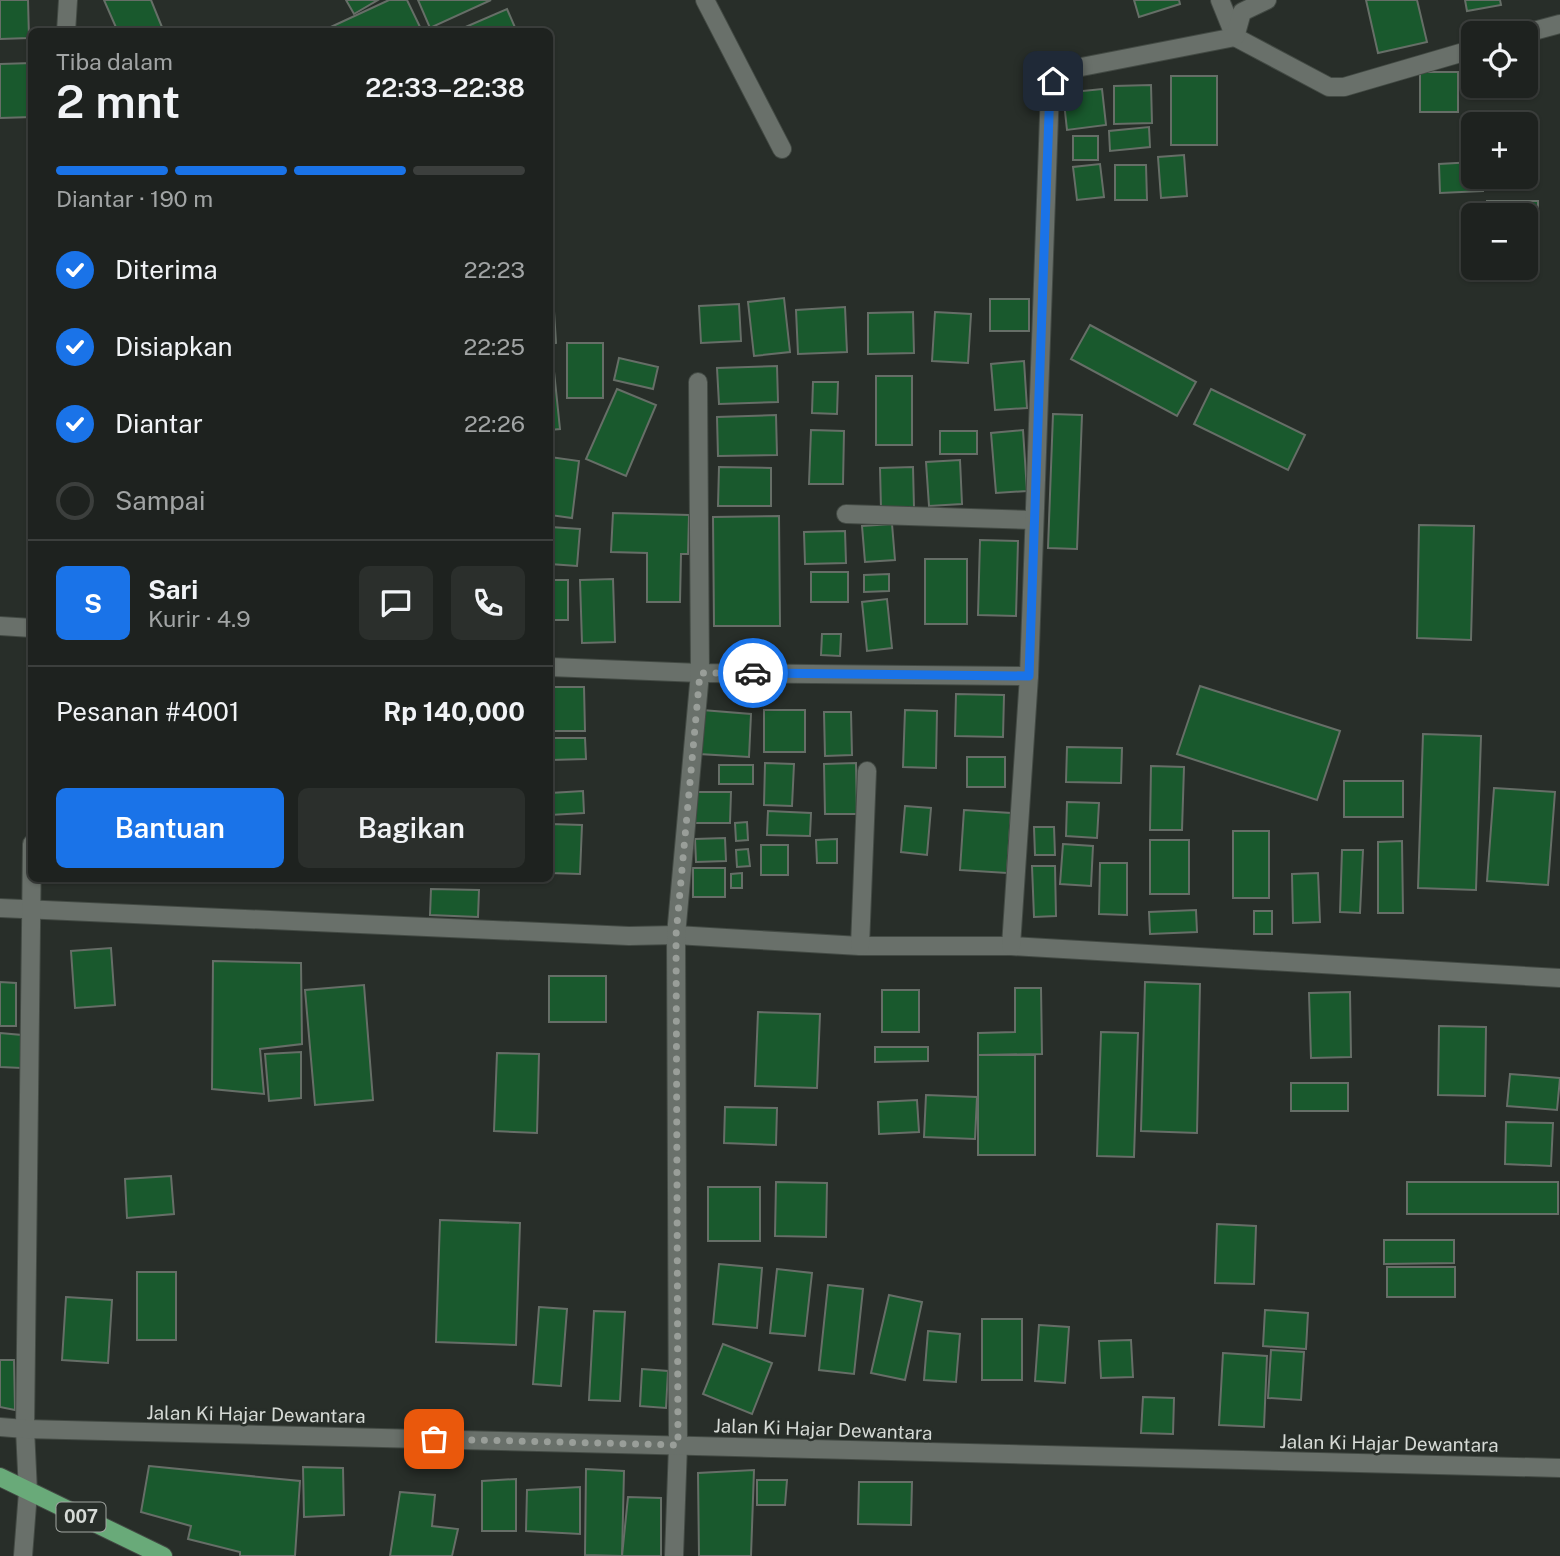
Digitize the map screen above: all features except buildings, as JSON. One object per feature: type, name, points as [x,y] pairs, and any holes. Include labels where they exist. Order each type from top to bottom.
[{"type":"main road","name":"007","points":[[0,1477],[163,1556]]},
{"type":"street","points":[[66,28],[68,0]]},
{"type":"street","points":[[705,0],[782,149]]},
{"type":"street","points":[[1220,0],[1235,37]]},
{"type":"street","points":[[1235,37],[1242,12],[1267,0]]},
{"type":"street","points":[[1538,30],[1560,24]]},
{"type":"street","points":[[1011,946],[1029,676],[1050,88],[1053,81],[1057,75],[1066,71],[1235,37],[1329,87],[1344,87],[1461,53]]},
{"type":"street","points":[[674,1556],[678,1445],[676,935],[700,673],[698,382]]},
{"type":"street","points":[[846,513],[1033,520]]},
{"type":"street","points":[[0,626],[28,628]]},
{"type":"street","points":[[553,667],[700,673],[1029,676]]},
{"type":"street","points":[[860,946],[867,771]]},
{"type":"street","points":[[23,1556],[28,1492],[25,1429],[31,882]]},
{"type":"street","points":[[0,908],[629,936],[676,935],[860,946],[1011,946],[1560,978]]},
{"type":"street","name":"Jalan Ki Hajar Dewantara","points":[[0,1426],[25,1429],[1560,1468]]},
{"type":"way so far","points":[[434,1439],[678,1445],[676,935],[700,673],[753,673]]},
{"type":"route","points":[[753,673],[1029,676],[1050,88],[1053,81]]}]
